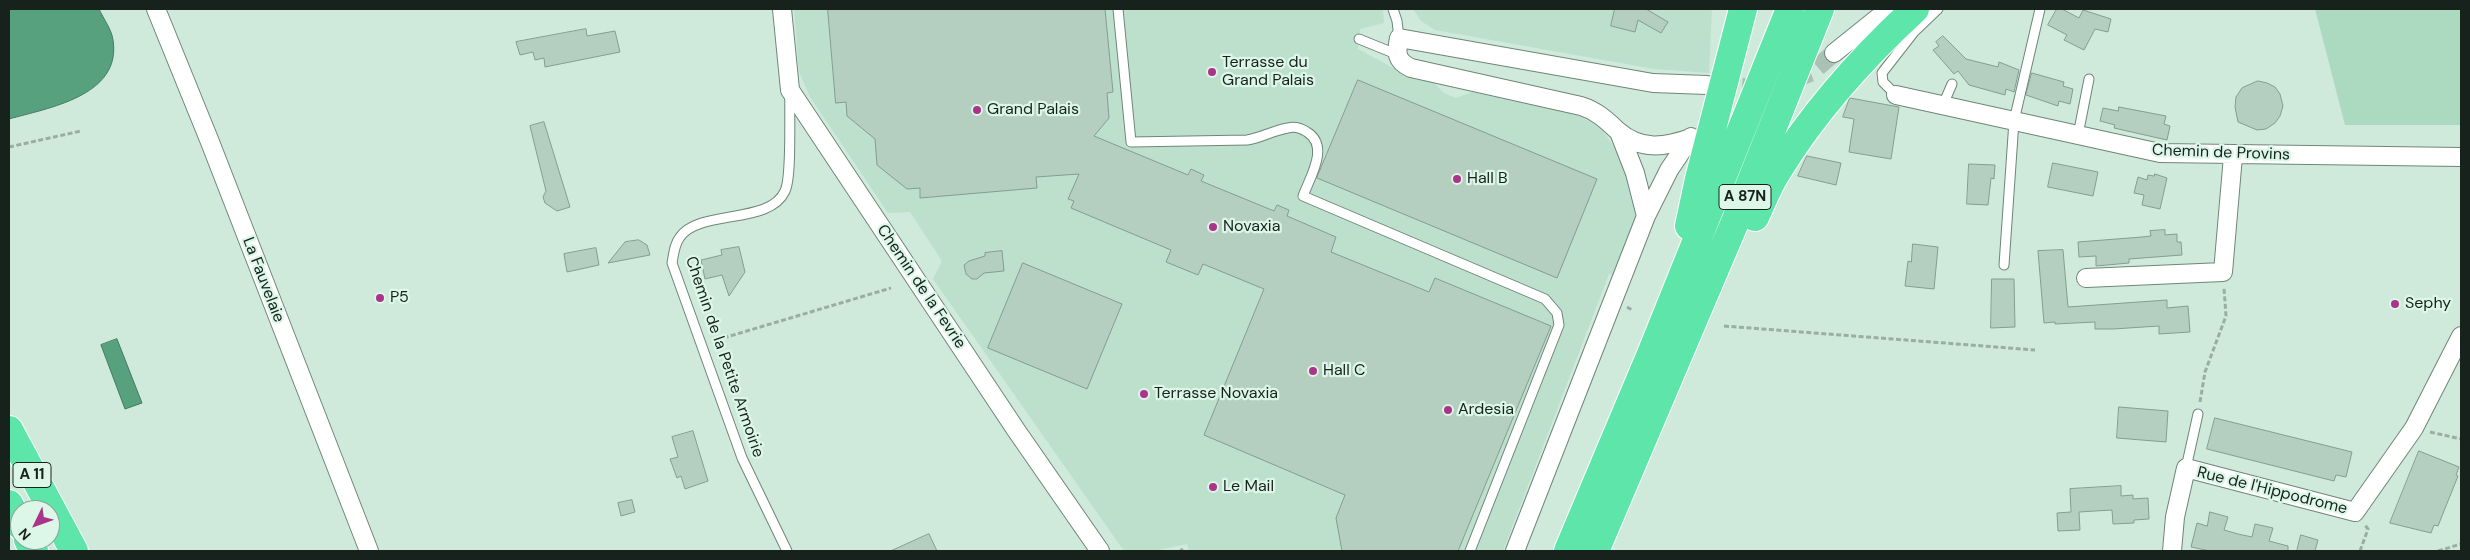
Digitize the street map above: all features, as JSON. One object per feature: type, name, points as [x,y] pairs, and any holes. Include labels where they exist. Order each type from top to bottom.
[{"type":"highway","points":[[1677,288],[1699,179],[1713,94],[1743,9]]},
{"type":"highway","name":"A 87N","points":[[1568,551],[1790,9]]},
{"type":"highway","name":"A 87N","points":[[1595,551],[1735,222],[1820,9]]},
{"type":"highway","points":[[1665,383],[1731,269],[1780,166],[1840,85],[1915,9]]},
{"type":"highway","name":"A 11","points":[[9,430],[74,551]]},
{"type":"street","name":"La Fauvelaie","points":[[156,9],[210,142],[368,551]]},
{"type":"street","name":"Chemin de la Fevrie","points":[[782,9],[790,90],[1016,430],[1100,551]]},
{"type":"street","points":[[1834,53],[1888,9]]},
{"type":"street","points":[[1515,551],[1646,216],[1668,170],[1691,138],[1713,94],[1653,83],[1398,46],[1400,61],[1420,71],[1570,102],[1591,109],[1609,121],[1619,132],[1639,144],[1654,147],[1671,145],[1691,138]]},
{"type":"street","name":"Chemin de Provins","points":[[1896,95],[1943,105],[1979,107],[2014,121],[2160,153],[2234,156],[2461,157]]},
{"type":"street","points":[[1619,132],[1638,182],[1646,216]]},
{"type":"street","points":[[2086,278],[2223,272],[2234,156]]},
{"type":"street","name":"Rue de l'Hippodrome","points":[[2172,551],[2175,517],[2186,468],[2355,512],[2414,428],[2461,336]]},
{"type":"lane","points":[[1118,9],[1131,142],[1247,140],[1260,138],[1289,127],[1304,130],[1315,140],[1319,155],[1303,196],[1545,299],[1554,308],[1559,325],[1470,551]]},
{"type":"lane","points":[[1359,39],[1398,46],[1397,21],[1393,9]]},
{"type":"lane","points":[[1896,95],[1883,82],[1882,72],[1914,32],[1938,9]]},
{"type":"lane","points":[[2004,265],[2014,121],[2040,9]]},
{"type":"lane","points":[[2078,135],[2089,79]]},
{"type":"lane","points":[[1943,105],[1952,84]]},
{"type":"lane","name":"Chemin de la Petite Armoirie","points":[[787,551],[742,458],[672,262],[674,246],[681,235],[693,227],[730,216],[769,209],[780,200],[786,190],[788,172],[790,90]]},
{"type":"lane","points":[[2186,468],[2198,414]]},
{"type":"path","points":[[9,147],[81,131]]},
{"type":"path","points":[[2198,414],[2205,372],[2226,316],[2223,272]]},
{"type":"path","points":[[710,348],[718,347],[720,339],[891,288]]},
{"type":"path","points":[[1724,326],[2034,350]]},
{"type":"path","points":[[2414,428],[2461,439]]},
{"type":"path","points":[[2355,512],[2368,529],[2360,551]]},
{"type":"path","points":[[2438,551],[2461,544]]},
{"type":"shaded area","points":[[9,9],[99,9],[113,40],[113,59],[106,74],[94,87],[79,96],[43,110],[9,119]]},
{"type":"shaded area","points":[[794,9],[1383,9],[1384,23],[1360,29],[1358,49],[1414,79],[1434,83],[1444,93],[1456,98],[1472,92],[1574,114],[1600,126],[1625,163],[1637,214],[1614,275],[1609,274],[1503,551],[1189,551],[1187,544],[1153,551],[1124,551],[933,279],[942,261],[910,212],[888,213],[810,97],[799,72]]},
{"type":"shaded area","points":[[1413,9],[1712,9],[1709,73],[1654,69],[1435,30],[1421,21]]},
{"type":"shaded area","points":[[2315,9],[2461,9],[2461,125],[2345,125]]},
{"type":"shaded area","points":[[117,339],[142,403],[125,409],[101,345]]},
{"type":"building","points":[[828,9],[1105,9],[1113,92],[1107,93],[1109,118],[1094,136],[1188,175],[1191,169],[1204,175],[1201,181],[1274,211],[1277,205],[1289,210],[1287,216],[1336,237],[1331,252],[1429,292],[1435,278],[1551,326],[1458,551],[1342,551],[1336,518],[1345,495],[1204,435],[1264,289],[1203,264],[1198,275],[1166,262],[1171,250],[1071,208],[1074,201],[1068,199],[1079,174],[1036,177],[1037,188],[920,198],[920,188],[907,189],[877,165],[875,139],[847,116],[846,102],[836,103]]},
{"type":"building","points":[[1615,9],[1646,9],[1668,22],[1661,33],[1638,20],[1635,32],[1611,26]]},
{"type":"building","points":[[2057,9],[2062,9],[2079,18],[2083,10],[2111,19],[2108,32],[2095,29],[2084,50],[2064,40],[2067,35],[2048,25]]},
{"type":"building","points":[[586,29],[587,36],[615,31],[620,52],[545,67],[544,58],[535,60],[533,52],[520,55],[516,42]]},
{"type":"building","points":[[1943,36],[1966,59],[1998,67],[1999,62],[2019,70],[2014,92],[2006,89],[2005,95],[1969,85],[1958,71],[1954,74],[1933,50],[1939,46],[1936,42]]},
{"type":"building","points":[[2032,73],[2064,82],[2063,86],[2073,89],[2070,104],[2059,101],[2058,106],[2026,95]]},
{"type":"building","name":"Hall B","points":[[1358,80],[1597,179],[1557,278],[1317,178]]},
{"type":"building","points":[[2258,81],[2275,87],[2280,94],[2283,106],[2280,116],[2275,123],[2266,129],[2257,130],[2238,122],[2235,107],[2236,97],[2242,88]]},
{"type":"building","points":[[1850,98],[1899,107],[1891,159],[1849,152],[1854,119],[1843,117]]},
{"type":"building","points":[[2119,107],[2166,116],[2164,124],[2170,126],[2167,140],[2114,128],[2115,125],[2100,121],[2103,108],[2118,111]]},
{"type":"building","points":[[544,122],[570,207],[557,211],[545,203],[543,197],[546,191],[530,126]]},
{"type":"building","points":[[1807,156],[1841,163],[1836,185],[1798,176]]},
{"type":"building","points":[[2053,163],[2098,172],[2093,196],[2048,187]]},
{"type":"building","points":[[1969,164],[1995,165],[1994,179],[1991,178],[1988,205],[1967,204]]},
{"type":"building","points":[[2155,174],[2167,178],[2160,209],[2142,205],[2144,195],[2134,193],[2138,177],[2147,180],[2148,175],[2154,176]]},
{"type":"building","points":[[2165,230],[2165,235],[2177,234],[2177,242],[2181,242],[2182,255],[2129,259],[2129,263],[2096,266],[2096,256],[2079,257],[2078,242],[2151,236],[2150,231]]},
{"type":"building","points":[[639,240],[647,245],[650,255],[608,263],[625,242]]},
{"type":"building","points":[[1913,244],[1938,247],[1934,289],[1905,286],[1908,261],[1911,262]]},
{"type":"building","points":[[739,247],[745,272],[729,296],[722,275],[705,279],[701,260],[722,255],[721,250]]},
{"type":"building","points":[[596,248],[599,265],[567,272],[564,254]]},
{"type":"building","points":[[2063,250],[2068,307],[2167,300],[2167,308],[2188,306],[2190,332],[2159,334],[2159,326],[2095,329],[2095,322],[2044,323],[2038,251]]},
{"type":"building","points":[[1002,251],[1004,271],[984,273],[977,279],[972,279],[966,274],[964,265],[969,261],[985,256],[985,253]]},
{"type":"building","points":[[1023,263],[1122,304],[1087,389],[988,348]]},
{"type":"building","points":[[1992,279],[2014,279],[2015,327],[1991,328]]},
{"type":"building","points":[[2119,407],[2168,411],[2166,442],[2117,438]]},
{"type":"building","points":[[2215,418],[2352,452],[2346,477],[2336,475],[2334,481],[2207,449]]},
{"type":"building","points":[[693,431],[708,481],[685,489],[681,476],[677,478],[670,459],[678,457],[672,437]]},
{"type":"building","points":[[2419,451],[2459,467],[2456,475],[2458,476],[2438,526],[2434,525],[2431,533],[2390,523]]},
{"type":"building","points":[[2121,486],[2121,496],[2133,495],[2133,499],[2148,498],[2149,519],[2134,520],[2134,523],[2113,524],[2112,510],[2079,512],[2080,530],[2058,531],[2057,513],[2071,512],[2070,489]]},
{"type":"building","points":[[632,500],[635,512],[621,516],[618,503]]},
{"type":"building","points":[[2210,512],[2228,517],[2224,530],[2238,534],[2252,537],[2255,524],[2273,528],[2269,541],[2288,546],[2288,551],[2210,551],[2191,547],[2197,523],[2207,526]]},
{"type":"building","points":[[929,534],[937,551],[891,551]]},
{"type":"building","points":[[2301,535],[2318,540],[2315,551],[2297,551]]},
{"type":"tunnel","points":[[1715,85],[1772,89],[1812,72],[1834,53]]},
{"type":"place","name":"Terrasse du Grand Palais","points":[[1212,72]]},
{"type":"place","name":"Grand Palais","points":[[977,110]]},
{"type":"place","name":"Hall B","points":[[1457,179]]},
{"type":"place","name":"Novaxia","points":[[1213,227]]},
{"type":"place","name":"P5","points":[[380,298]]},
{"type":"place","name":"Sephy","points":[[2395,304]]},
{"type":"place","name":"Hall C","points":[[1313,371]]},
{"type":"place","name":"Terrasse Novaxia","points":[[1144,394]]},
{"type":"place","name":"Ardesia","points":[[1448,410]]},
{"type":"place","name":"Le Mail","points":[[1213,487]]}]
